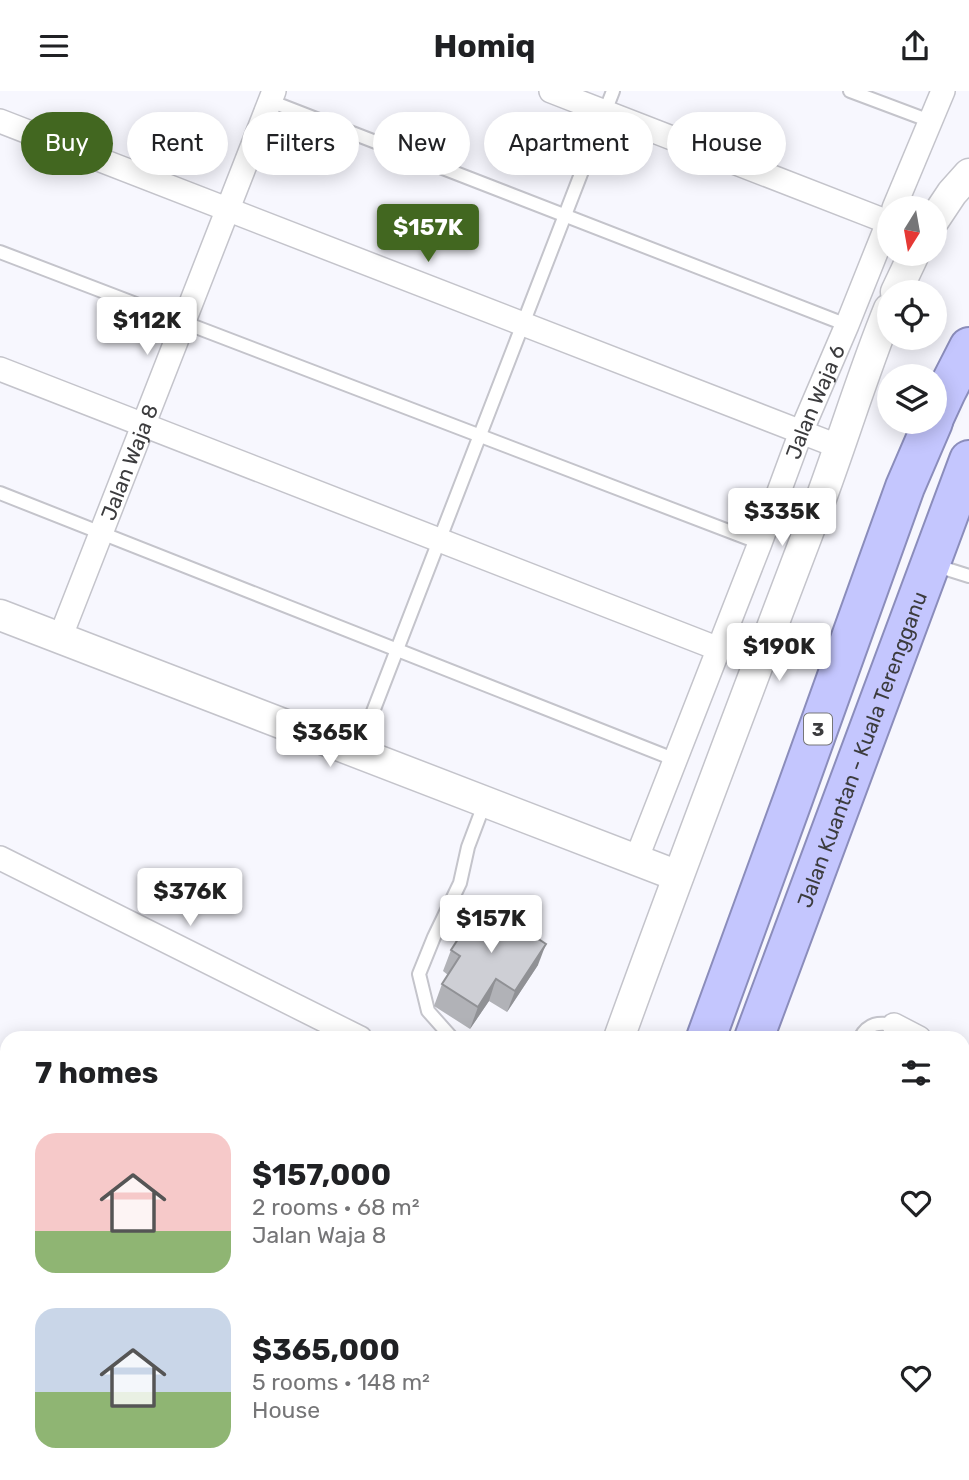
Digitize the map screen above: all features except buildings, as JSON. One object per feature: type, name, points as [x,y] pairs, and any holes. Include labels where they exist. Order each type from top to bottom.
[{"type":"highway","name":"3","points":[[947,390],[969,347]]},
{"type":"highway","name":"3","points":[[709,1031],[905,487],[928,434]]},
{"type":"highway","name":"Jalan Kuantan - Kuala Terengganu","points":[[757,1031],[969,462]]},
{"type":"street","points":[[551,91],[609,101],[877,216]]},
{"type":"street","points":[[899,196],[943,91]]},
{"type":"street","name":"Jalan Waja 8","points":[[60,638],[272,96]]},
{"type":"street","points":[[0,121],[840,447]]},
{"type":"street","points":[[947,202],[969,174]]},
{"type":"street","name":"Jalan Waja 6","points":[[636,860],[801,432],[877,251]]},
{"type":"street","points":[[622,1031],[840,447],[877,340]]},
{"type":"street","points":[[0,369],[719,649]]},
{"type":"street","points":[[1,618],[60,638],[678,876]]},
{"type":"street","points":[[0,858],[346,1031]]},
{"type":"street","points":[[894,1025],[906,1031]]},
{"type":"lane","points":[[850,91],[930,121]]},
{"type":"lane","points":[[272,96],[565,216],[847,325]]},
{"type":"lane","points":[[357,753],[609,101]]},
{"type":"lane","points":[[0,252],[760,543]]},
{"type":"lane","points":[[0,493],[676,760]]},
{"type":"lane","points":[[931,564],[969,576]]},
{"type":"lane","points":[[446,1031],[428,1011],[419,974],[460,883],[468,847],[485,802]]},
{"type":"lane","points":[[863,1031],[871,1024],[894,1025]]}]
